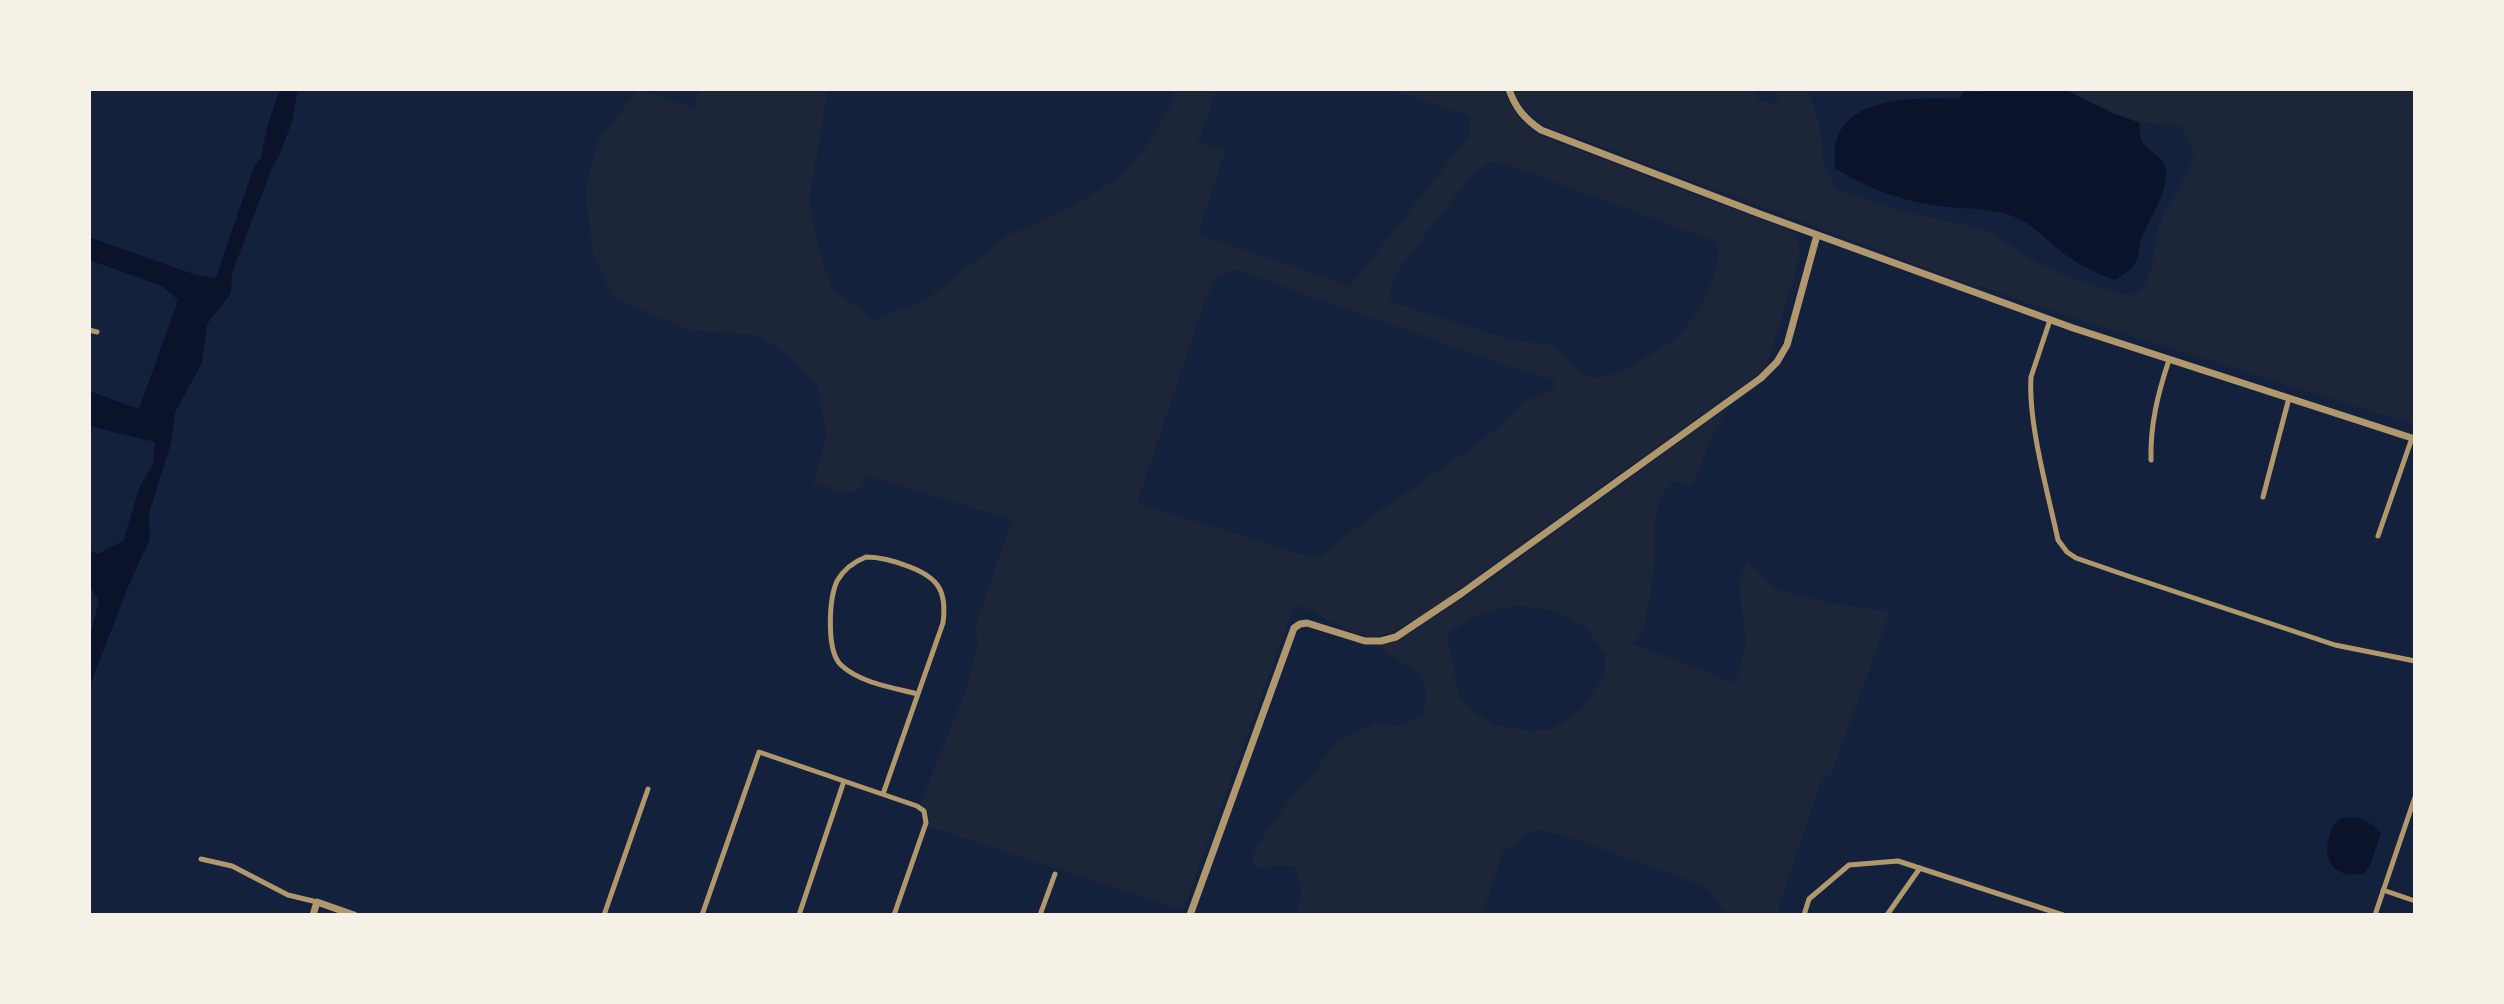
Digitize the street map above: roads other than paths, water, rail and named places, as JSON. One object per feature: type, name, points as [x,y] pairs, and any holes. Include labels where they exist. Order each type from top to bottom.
[{"type":"street","points":[[1509,89],[1513,102],[1525,118],[1541,130],[2050,320],[2413,438],[2378,536]]},
{"type":"street","points":[[1190,915],[1294,628],[1307,623],[1366,641],[1396,637],[1462,593],[1762,378],[1777,362],[1787,345],[1817,235]]},
{"type":"street","points":[[2050,320],[2030,386],[2035,428],[2058,540],[2067,552],[2076,558],[2335,645],[2386,653],[2415,661]]},
{"type":"street","points":[[89,330],[97,332]]},
{"type":"street","points":[[2151,460],[2152,424],[2169,360]]},
{"type":"street","points":[[2263,497],[2289,398]]},
{"type":"street","points":[[883,794],[943,623],[944,611],[941,590],[928,575],[874,557],[857,560],[842,573],[834,590],[831,626],[834,655],[849,671],[918,694]]},
{"type":"street","points":[[702,915],[759,752],[917,806],[926,816],[926,823],[894,915]]},
{"type":"street","points":[[799,915],[844,780]]},
{"type":"street","points":[[604,915],[648,789]]},
{"type":"street","points":[[2375,915],[2415,797]]},
{"type":"street","points":[[201,859],[232,866],[288,895],[354,915]]},
{"type":"street","points":[[1804,915],[1809,899],[1849,865],[1898,861],[2063,915]]},
{"type":"street","points":[[1887,915],[1920,868]]},
{"type":"street","points":[[1040,915],[1055,874]]},
{"type":"street","points":[[2383,890],[2415,901]]},
{"type":"street","points":[[313,915],[317,902]]}]
